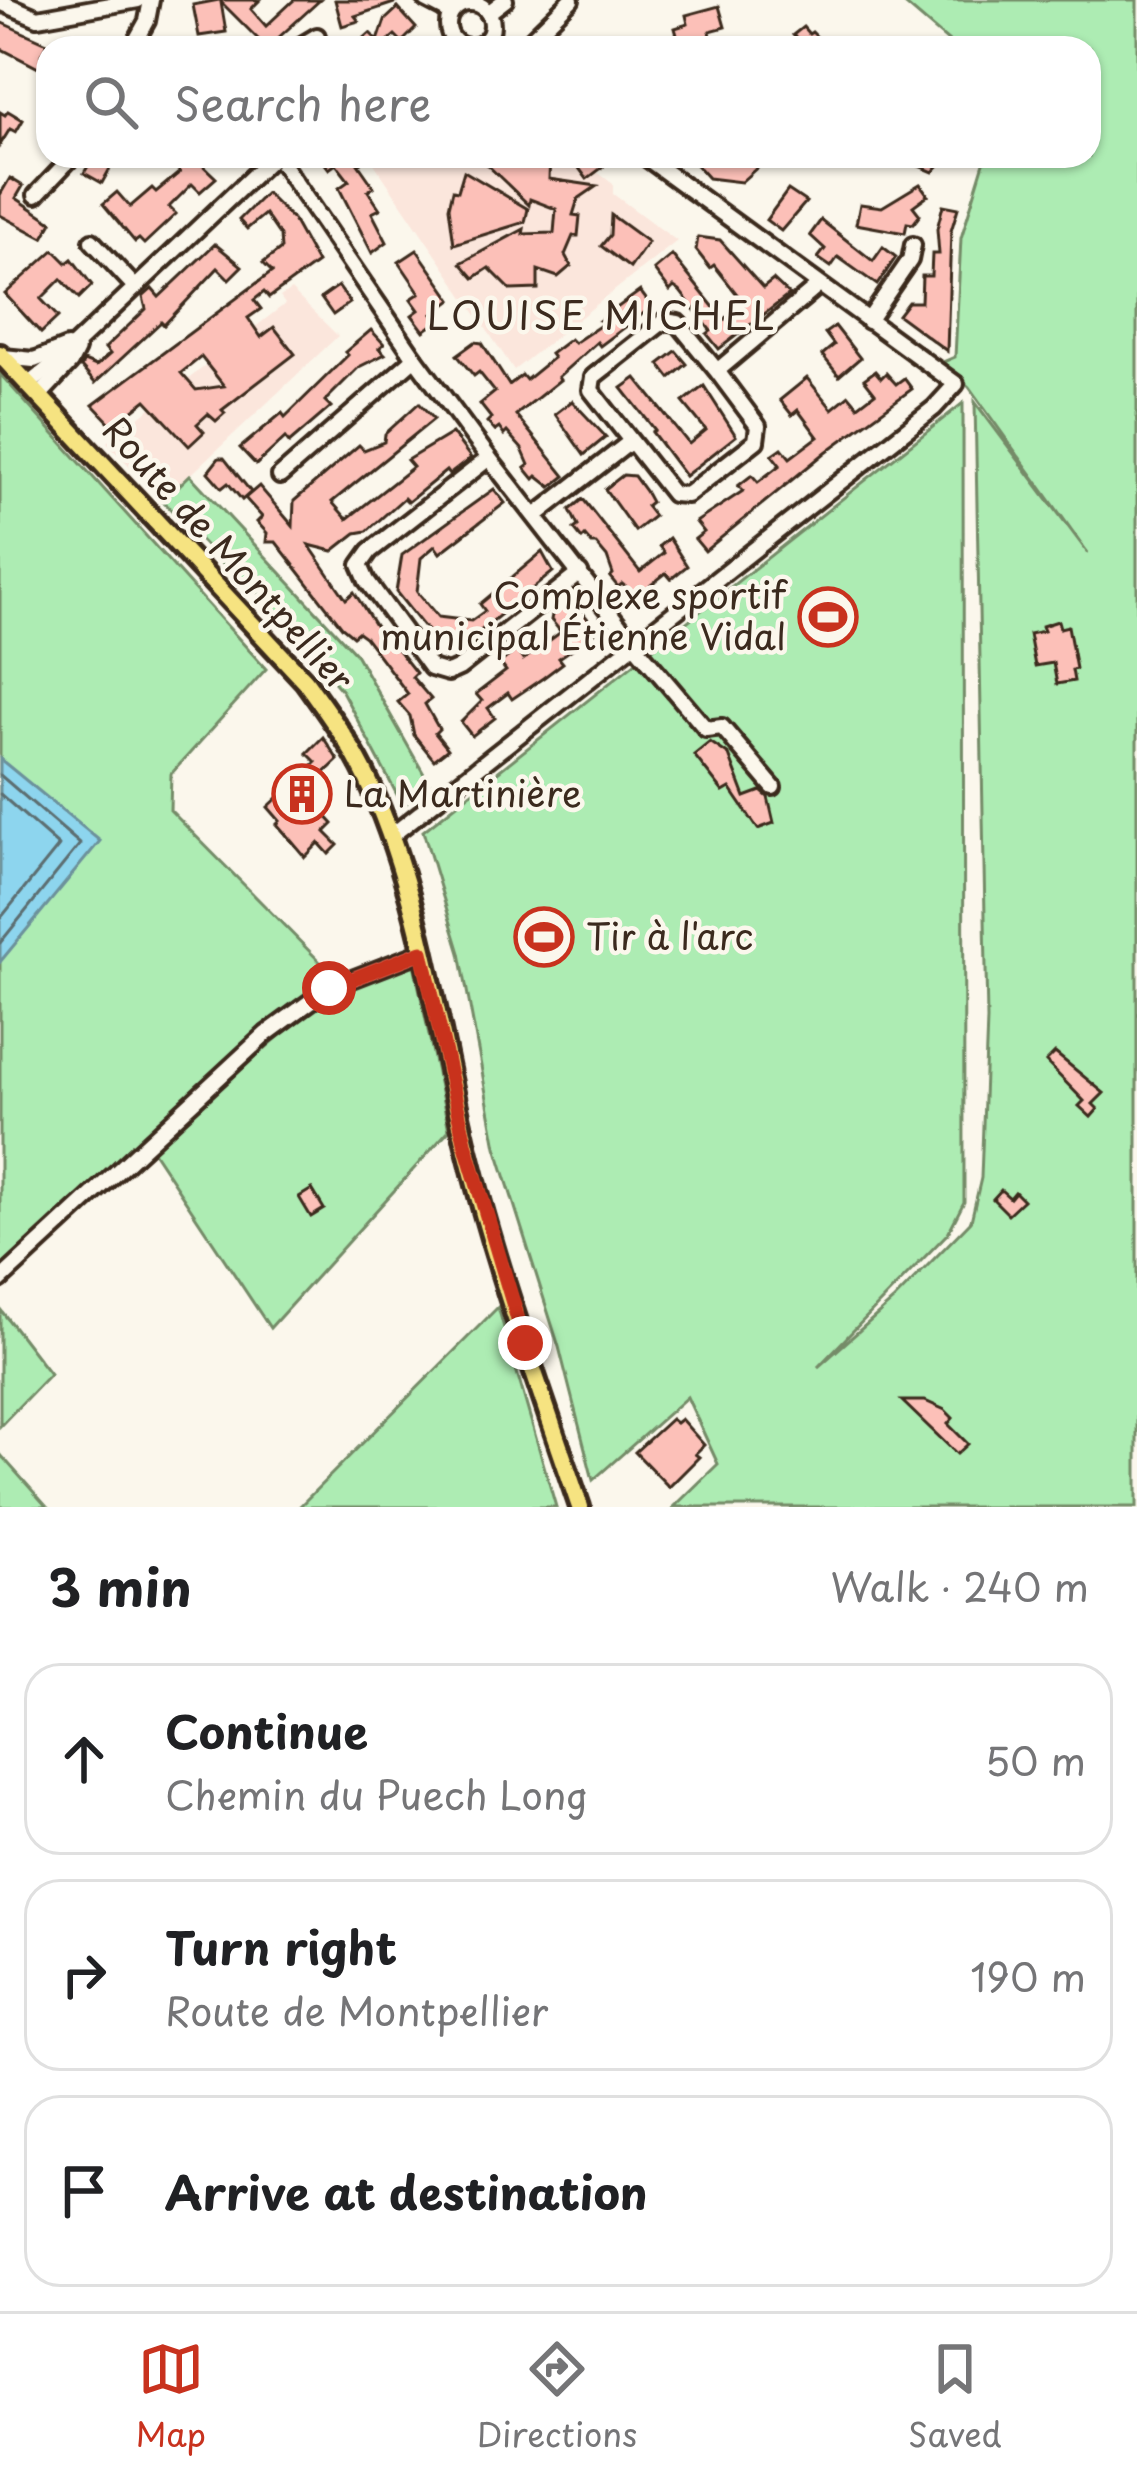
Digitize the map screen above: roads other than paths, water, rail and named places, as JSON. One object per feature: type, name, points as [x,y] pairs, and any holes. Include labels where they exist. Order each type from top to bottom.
[{"type":"main road","name":"Route de Montpellier","points":[[2,355],[305,681],[344,734],[391,836],[497,1262],[580,1507]]},
{"type":"street","points":[[1,1],[38,18],[138,0]]},
{"type":"street","points":[[139,36],[151,0]]},
{"type":"street","points":[[426,0],[451,13]]},
{"type":"street","points":[[488,13],[505,0]]},
{"type":"street","points":[[535,36],[571,0]]},
{"type":"street","points":[[451,13],[468,2],[483,7],[493,36]]},
{"type":"street","points":[[451,13],[451,36]]},
{"type":"street","points":[[36,195],[62,168]]},
{"type":"street","points":[[34,391],[81,338],[263,168]]},
{"type":"street","points":[[284,168],[415,358],[634,644],[706,729],[722,727],[773,787]]},
{"type":"street","points":[[391,836],[934,409],[956,384],[818,286],[666,168]]},
{"type":"street","points":[[92,241],[135,286]]},
{"type":"street","points":[[868,321],[910,260],[913,245]]},
{"type":"street","points":[[717,371],[818,286]]},
{"type":"street","points":[[664,321],[678,323],[717,371],[758,426],[756,441],[687,495],[673,494],[591,390],[593,376],[664,321]]},
{"type":"street","points":[[2,355],[34,360],[81,338]]},
{"type":"street","points":[[53,412],[57,387],[81,338]]},
{"type":"street","points":[[280,476],[415,358]]},
{"type":"street","points":[[34,391],[70,363]]},
{"type":"street","points":[[535,516],[630,442]]},
{"type":"street","points":[[489,458],[370,551],[360,565],[431,668],[448,673],[459,668],[580,573]]},
{"type":"street","points":[[0,1280],[266,1034],[329,988],[422,952]]},
{"type":"water","points":[[0,759],[100,841],[0,962]]},
{"type":"place","name":"Complexe sportif municipal Étienne Vidal","points":[[828,617]]},
{"type":"place","name":"La Martinière","points":[[302,794]]},
{"type":"place","name":"Tir à l'arc","points":[[544,937]]},
{"type":"district","name":"LOUISE MICHEL","points":[[602,316]]}]
